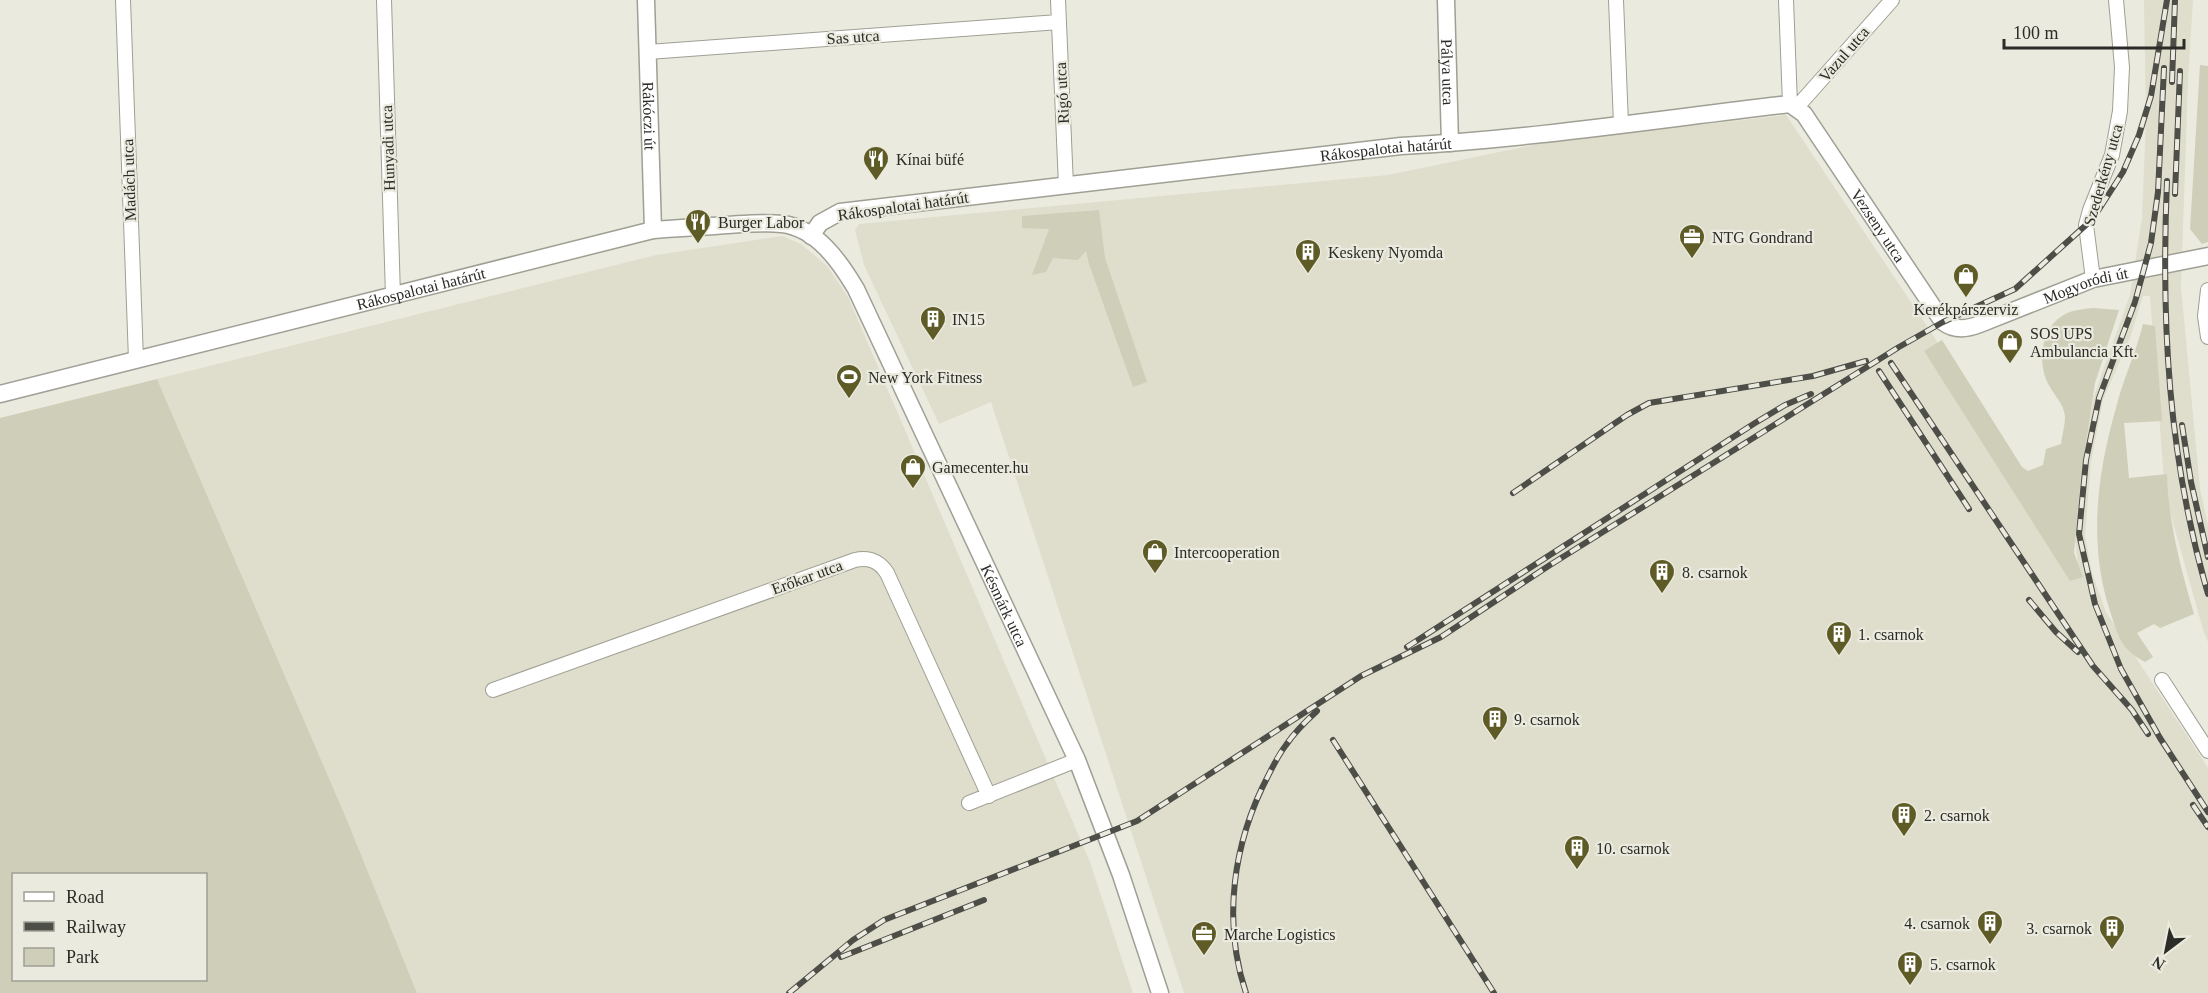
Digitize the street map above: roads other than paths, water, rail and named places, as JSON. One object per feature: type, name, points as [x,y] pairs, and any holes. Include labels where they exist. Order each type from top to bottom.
[{"type":"street","name":"Madách utca","points":[[123,0],[136,360]]},
{"type":"street","name":"Hunyadi utca","points":[[384,0],[393,296]]},
{"type":"street","name":"Rákóczi út","points":[[646,0],[653,230]]},
{"type":"street","name":"Rigó utca","points":[[1058,0],[1066,186]]},
{"type":"street","name":"Pálya utca","points":[[1446,0],[1450,144]]},
{"type":"street","points":[[1616,0],[1621,124]]},
{"type":"street","points":[[1786,0],[1793,106]]},
{"type":"street","name":"Vazul utca","points":[[1793,106],[1892,0]]},
{"type":"street","name":"Szederkény utca","points":[[2093,279],[2086,225],[2110,163],[2120,119],[2122,67],[2116,0]]},
{"type":"street","name":"Sas utca","points":[[648,52],[1059,22]]},
{"type":"street","name":"Rákospalotai határút","points":[[0,394],[653,230],[764,223],[784,224],[811,236],[820,223],[840,212],[1401,146],[1450,144],[1793,106]]},
{"type":"street","name":"Vezseny utca","points":[[1793,106],[1804,114],[1943,322],[1954,328],[1967,329]]},
{"type":"street","name":"Késmárk utca","points":[[811,236],[827,249],[844,268],[856,289],[1045,689],[1077,760],[1122,875],[1160,993]]},
{"type":"street","name":"Mogyoródi út","points":[[1967,329],[2093,279],[2208,256]]},
{"type":"street","points":[[2208,290],[2205,316],[2208,337]]},
{"type":"street","name":"Erőkar utca","points":[[493,690],[855,560],[870,559],[879,563],[887,573],[989,796]]},
{"type":"street","points":[[2162,680],[2208,751]]},
{"type":"street","points":[[969,803],[1077,760]]},
{"type":"railway","points":[[789,993],[853,940],[884,920],[1137,821],[1361,676],[1441,637],[1550,565],[1899,347],[1943,322],[2015,289],[2086,225],[2096,214],[2123,172],[2139,135],[2151,96],[2167,0]]},
{"type":"railway","points":[[2172,82],[2175,0]]},
{"type":"railway","points":[[2164,68],[2158,192],[2151,243],[2135,302],[2099,398],[2086,460],[2079,534],[2095,604],[2121,669],[2160,738],[2208,812]]},
{"type":"railway","points":[[2175,194],[2180,71]]},
{"type":"railway","points":[[2167,181],[2165,286],[2170,389],[2184,491],[2208,594]]},
{"type":"railway","points":[[1513,493],[1627,415],[1649,403],[1813,376],[1866,361]]},
{"type":"railway","points":[[1891,363],[2093,666],[2132,710],[2148,734]]},
{"type":"railway","points":[[1879,371],[1969,509]]},
{"type":"railway","points":[[1407,647],[1755,423],[1785,405],[1811,394]]},
{"type":"railway","points":[[2182,425],[2191,482],[2208,557]]},
{"type":"railway","points":[[2029,600],[2056,632],[2078,652]]},
{"type":"railway","points":[[1246,993],[1234,938],[1233,910],[1239,855],[1246,828],[1274,764],[1293,736],[1317,711]]},
{"type":"railway","points":[[1333,740],[1494,993]]},
{"type":"railway","points":[[2193,805],[2208,827]]},
{"type":"railway","points":[[841,957],[984,900]]},
{"type":"place","name":"Kínai büfé","points":[[876,182]]},
{"type":"place","name":"Burger Labor","points":[[698,245]]},
{"type":"place","name":"NTG Gondrand","points":[[1692,260]]},
{"type":"place","name":"Keskeny Nyomda","points":[[1308,275]]},
{"type":"place","name":"Kerékpárszerviz","points":[[1966,299]]},
{"type":"place","name":"IN15","points":[[933,342]]},
{"type":"place","name":"SOS UPS Ambulancia Kft.","points":[[2010,365]]},
{"type":"place","name":"New York Fitness","points":[[849,400]]},
{"type":"place","name":"Gamecenter.hu","points":[[913,490]]},
{"type":"place","name":"Intercooperation","points":[[1155,575]]},
{"type":"place","name":"8. csarnok","points":[[1662,595]]},
{"type":"place","name":"1. csarnok","points":[[1839,657]]},
{"type":"place","name":"9. csarnok","points":[[1495,742]]},
{"type":"place","name":"2. csarnok","points":[[1904,838]]},
{"type":"place","name":"10. csarnok","points":[[1577,871]]},
{"type":"place","name":"4. csarnok","points":[[1990,946]]},
{"type":"place","name":"3. csarnok","points":[[2112,951]]},
{"type":"place","name":"Marche Logistics","points":[[1204,957]]},
{"type":"place","name":"5. csarnok","points":[[1910,987]]}]
